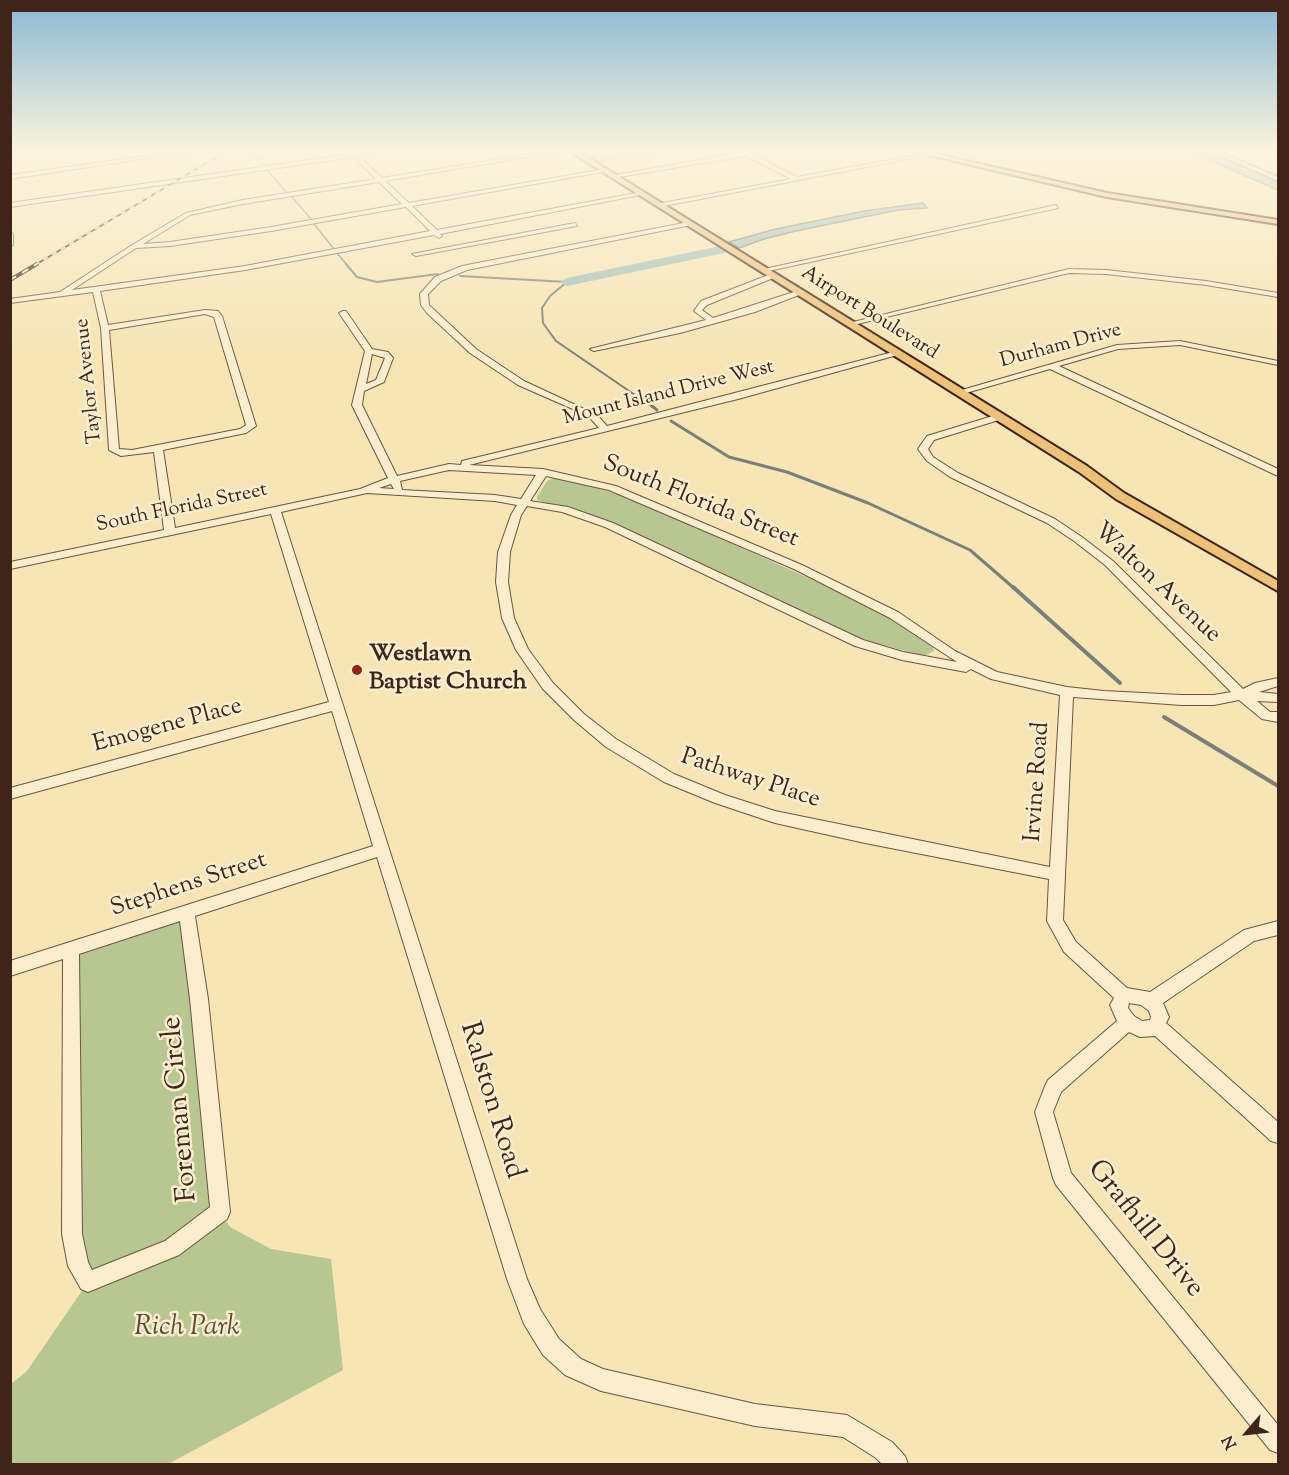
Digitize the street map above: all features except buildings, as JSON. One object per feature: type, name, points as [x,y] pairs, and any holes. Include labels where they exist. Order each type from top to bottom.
[{"type":"main road","name":"Airport Boulevard","points":[[684,221],[1083,470],[1120,496],[1278,587]]},
{"type":"main road","name":"Airport Boulevard","points":[[1083,470],[1178,517],[1278,574]]},
{"type":"street","name":"Taylor Avenue","points":[[63,294],[68,288],[176,221]]},
{"type":"street","points":[[134,246],[170,244],[315,221]]},
{"type":"street","points":[[422,221],[452,248]]},
{"type":"street","points":[[10,301],[245,268],[501,221]]},
{"type":"street","points":[[764,270],[992,221]]},
{"type":"street","points":[[605,429],[594,417],[521,382],[473,351],[430,311],[425,305],[424,294],[438,279],[465,268],[689,224]]},
{"type":"street","points":[[416,254],[575,225]]},
{"type":"street","points":[[10,234],[10,244]]},
{"type":"street","points":[[849,324],[1055,273],[1082,270],[1206,283],[1278,295]]},
{"type":"street","points":[[712,321],[698,311],[704,303],[774,276]]},
{"type":"street","name":"Taylor Avenue","points":[[96,289],[105,328],[114,450],[121,453],[132,453],[158,448]]},
{"type":"street","points":[[594,349],[634,340],[644,335],[712,321],[800,293]]},
{"type":"street","points":[[105,328],[205,312],[218,316],[251,426],[243,431],[158,448],[170,531]]},
{"type":"street","points":[[343,313],[369,351],[385,354],[389,358],[380,382],[360,389]]},
{"type":"street","name":"Durham Drive","points":[[958,392],[1117,347],[1171,343],[1228,350],[1278,363]]},
{"type":"street","points":[[369,351],[357,405],[359,413],[401,492]]},
{"type":"street","name":"Mount Island Drive West","points":[[449,467],[735,397],[897,354]]},
{"type":"street","points":[[1050,366],[1278,473]]},
{"type":"street","name":"Walton Avenue","points":[[999,417],[930,438],[923,449],[930,459],[954,475],[1051,521],[1109,563],[1241,695]]},
{"type":"street","name":"South Florida Street","points":[[10,566],[363,491],[393,480],[449,467],[543,472],[612,488],[790,563],[885,610],[951,654],[995,676]]},
{"type":"street","name":"Pathway Place","points":[[543,472],[516,515],[504,552],[502,582],[508,618],[522,650],[548,686],[579,717],[611,744],[669,778],[720,799],[776,817],[865,837],[1056,874]]},
{"type":"street","name":"South Florida Street","points":[[363,491],[524,502],[564,509],[609,525],[860,643],[902,656],[944,662],[1067,692],[1214,700],[1241,695],[1260,686],[1278,682]]},
{"type":"street","name":"Ralston Road","points":[[275,509],[517,1279],[532,1316],[551,1347],[573,1367],[601,1380],[755,1415],[847,1426],[884,1450],[897,1464]]},
{"type":"street","name":"Irvine Road","points":[[1067,692],[1054,921],[1070,948],[1124,996]]},
{"type":"street","points":[[1241,695],[1267,716],[1278,717]]},
{"type":"street","name":"South Florida Street","points":[[1241,695],[1278,698]]},
{"type":"street","name":"Emogene Place","points":[[10,794],[337,705]]},
{"type":"street","name":"Stephens Street","points":[[10,969],[382,849]]},
{"type":"street","name":"Foreman Circle","points":[[71,949],[72,1234],[78,1266],[88,1282],[172,1248],[220,1212],[200,999],[187,912]]},
{"type":"street","points":[[1151,1002],[1250,935],[1274,929]]},
{"type":"street","points":[[1140,995],[1151,1002],[1160,1017],[1152,1029],[1140,1029],[1128,1022],[1120,1011],[1119,1005],[1124,996],[1140,995]]},
{"type":"street","name":"Grafhill Drive","points":[[1128,1022],[1054,1086],[1044,1112],[1063,1178],[1278,1442]]},
{"type":"street","points":[[1156,1026],[1278,1134]]},
{"type":"green space","points":[[554,478],[598,488],[637,501],[869,605],[922,638],[933,647],[934,651],[924,656],[854,637],[607,521],[537,500],[547,481]]},
{"type":"green space","name":"Rich Park","points":[[187,912],[220,1212],[230,1227],[271,1249],[331,1259],[343,1370],[168,1464],[11,1464],[11,1384],[27,1371],[88,1282],[78,1266],[71,949]]},
{"type":"water","points":[[816,221],[845,221],[764,239],[739,248],[729,242]]},
{"type":"waterway","points":[[314,224],[334,249]]},
{"type":"waterway","points":[[567,282],[720,250]]},
{"type":"waterway","points":[[337,253],[347,265]]},
{"type":"waterway","points":[[346,264],[357,277],[377,282],[438,274]]},
{"type":"waterway","points":[[460,276],[567,282],[550,296],[542,308],[543,323],[556,341],[654,408]]},
{"type":"waterway","points":[[652,406],[657,410]]},
{"type":"waterway","points":[[671,421],[729,457],[787,472],[868,503],[970,550],[1015,589]]},
{"type":"waterway","points":[[1013,587],[1120,683]]},
{"type":"waterway","points":[[1164,717],[1278,786]]},
{"type":"railway","points":[[35,265],[109,221]]},
{"type":"railway","points":[[10,280],[37,264]]},
{"type":"place","name":"Westlawn Baptist Church","points":[[357,670]]}]
